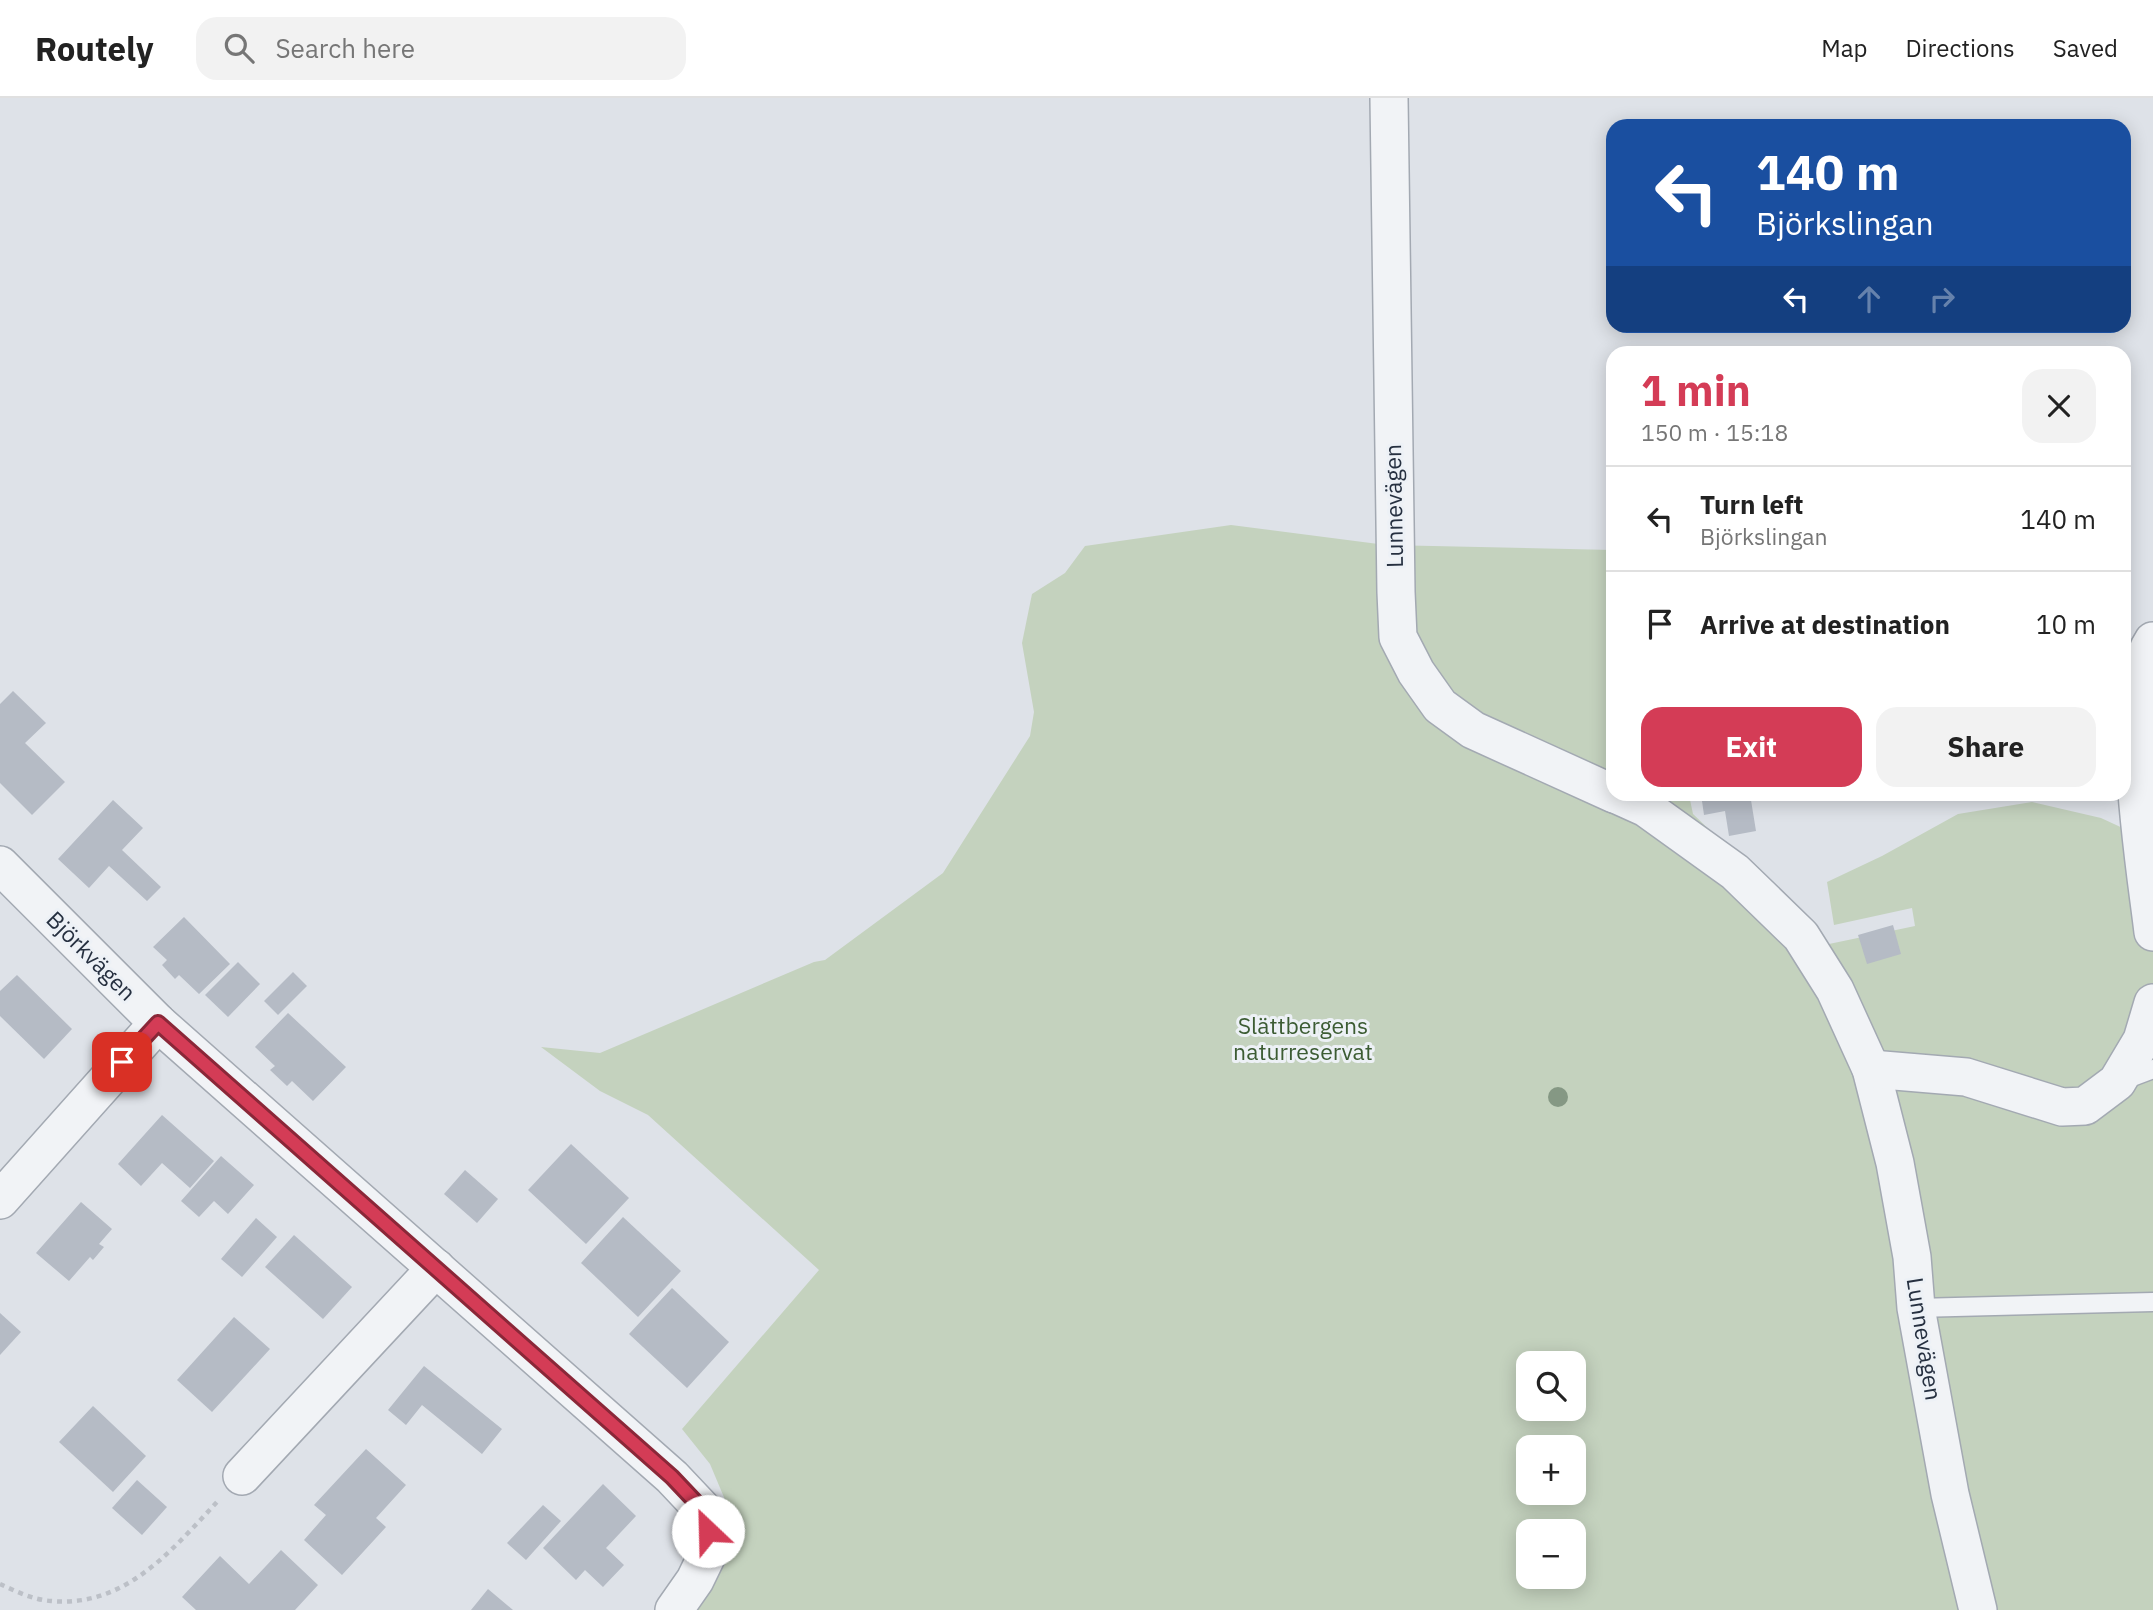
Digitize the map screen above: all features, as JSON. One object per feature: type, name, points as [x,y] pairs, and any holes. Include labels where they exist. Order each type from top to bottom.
[{"type":"street","name":"Lunnevägen","points":[[1389,98],[1398,637],[1416,672],[1440,706],[1474,730],[1606,790]]},
{"type":"street","points":[[2153,641],[2137,687],[2135,736],[2137,787],[2153,932]]},
{"type":"street","name":"Lunnevägen","points":[[1630,801],[1646,808],[1735,872],[1801,936],[1835,990],[1871,1069],[1895,1163],[1912,1257],[1916,1308],[1950,1493],[1978,1610]]},
{"type":"street","name":"Björkvägen","points":[[0,865],[158,1023],[672,1477],[706,1513],[710,1549],[695,1580],[674,1610]]},
{"type":"street","points":[[1871,1069],[1966,1077],[2062,1107],[2085,1106],[2117,1082],[2142,1040],[2153,1003]]},
{"type":"street","points":[[0,1199],[158,1023]]},
{"type":"street","points":[[242,1476],[436,1268]]},
{"type":"lane","points":[[2117,1082],[2153,1069]]},
{"type":"lane","points":[[1916,1308],[2153,1301]]},
{"type":"path","points":[[0,1584],[50,1601],[85,1600],[129,1584],[158,1564],[242,1476]]},
{"type":"green space","name":"Slättbergens naturreservat","points":[[1231,525],[1386,545],[1606,550],[1606,801],[1690,801],[1693,814],[1829,944],[1915,926],[1912,908],[1834,925],[1827,882],[1882,856],[1958,814],[2032,802],[2101,818],[2153,842],[2153,1610],[687,1610],[715,1583],[739,1533],[710,1464],[682,1429],[819,1270],[648,1115],[600,1091],[541,1047],[600,1053],[814,962],[825,960],[943,873],[1030,736],[1034,712],[1022,643],[1032,594],[1065,573],[1085,546]]},
{"type":"building","points":[[13,691],[46,723],[25,743],[65,782],[32,815],[0,783],[0,704]]},
{"type":"building","points":[[113,800],[143,828],[122,850],[161,887],[147,901],[109,866],[89,888],[58,859]]},
{"type":"building","points":[[1702,801],[1751,801],[1756,831],[1729,836],[1725,811],[1704,815]]},
{"type":"building","points":[[184,917],[230,964],[199,994],[179,975],[175,979],[162,965],[167,960],[153,947]]},
{"type":"building","points":[[1893,925],[1901,954],[1867,964],[1858,935]]},
{"type":"building","points":[[238,962],[260,984],[228,1017],[205,995]]},
{"type":"building","points":[[293,972],[307,986],[278,1015],[264,1001]]},
{"type":"building","points":[[17,975],[72,1029],[44,1059],[0,1016],[0,991]]},
{"type":"building","points":[[288,1013],[346,1067],[313,1101],[292,1081],[287,1086],[270,1070],[275,1066],[255,1047]]},
{"type":"building","points":[[162,1115],[214,1161],[190,1188],[162,1163],[141,1186],[118,1164]]},
{"type":"building","points":[[571,1144],[629,1198],[586,1244],[528,1190]]},
{"type":"building","points":[[221,1156],[254,1185],[228,1214],[214,1201],[199,1217],[181,1201]]},
{"type":"building","points":[[465,1170],[498,1199],[477,1223],[444,1194]]},
{"type":"building","points":[[81,1202],[112,1229],[99,1244],[104,1247],[93,1260],[90,1257],[69,1281],[36,1253]]},
{"type":"building","points":[[623,1217],[681,1271],[638,1317],[581,1263]]},
{"type":"building","points":[[256,1218],[277,1237],[242,1277],[221,1259]]},
{"type":"building","points":[[294,1235],[352,1287],[323,1319],[265,1267]]},
{"type":"building","points":[[672,1288],[729,1342],[687,1388],[629,1334]]},
{"type":"building","points":[[0,1313],[21,1332],[0,1355]]},
{"type":"building","points":[[234,1317],[270,1349],[212,1412],[177,1380]]},
{"type":"building","points":[[424,1366],[502,1429],[482,1454],[422,1405],[406,1425],[388,1410]]},
{"type":"building","points":[[93,1406],[146,1456],[113,1492],[59,1442]]},
{"type":"building","points":[[366,1449],[406,1485],[376,1518],[386,1527],[342,1575],[304,1540],[326,1515],[314,1505]]},
{"type":"building","points":[[137,1480],[167,1507],[142,1535],[112,1508]]},
{"type":"building","points":[[603,1484],[636,1516],[606,1548],[624,1565],[603,1587],[585,1570],[576,1580],[543,1548]]},
{"type":"building","points":[[543,1505],[561,1521],[526,1560],[507,1543]]},
{"type":"building","points":[[281,1550],[318,1585],[295,1610],[196,1610],[182,1597],[220,1556],[249,1584]]},
{"type":"building","points":[[488,1589],[513,1610],[471,1610]]},
{"type":"route","points":[[122,1062],[158,1023],[672,1477],[706,1513],[708,1531]]}]
